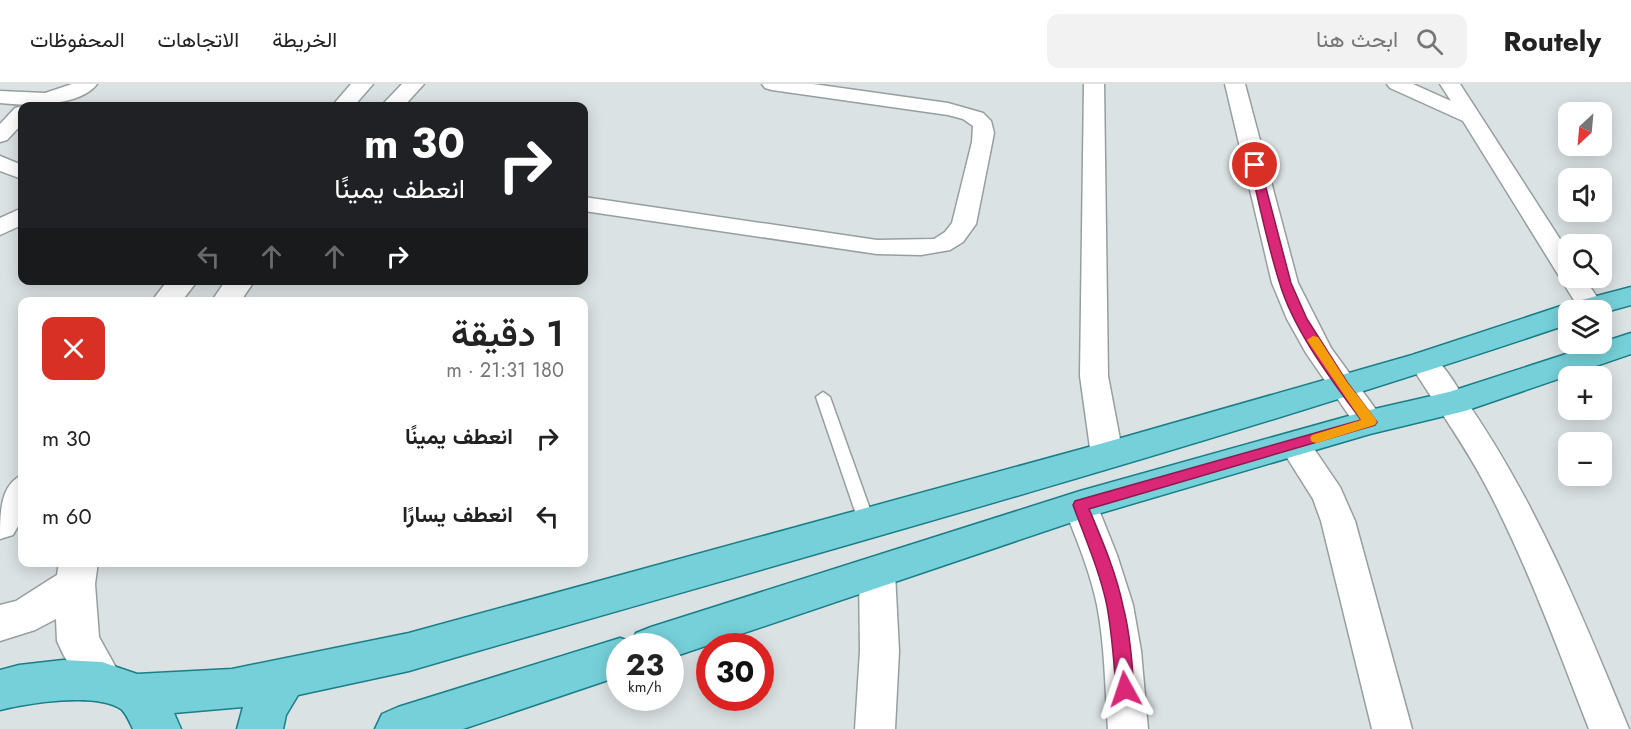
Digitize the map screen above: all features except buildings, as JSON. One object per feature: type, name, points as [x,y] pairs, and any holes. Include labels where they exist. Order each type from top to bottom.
[{"type":"main road","points":[[347,102],[363,84]]},
{"type":"main road","points":[[396,102],[414,84]]},
{"type":"main road","points":[[169,297],[180,285]]},
{"type":"main road","points":[[1612,302],[1631,296]]},
{"type":"main road","points":[[0,690],[19,685],[63,680],[132,702],[232,689],[409,652],[1107,455],[1423,362],[1558,318]]},
{"type":"main road","points":[[684,635],[1080,505],[1370,422],[1453,403],[1631,343]]},
{"type":"main road","points":[[0,524],[18,495]]},
{"type":"main road","points":[[77,573],[78,640],[132,702]]},
{"type":"main road","points":[[0,623],[11,622],[46,606],[77,573]]},
{"type":"main road","points":[[398,729],[606,662]]},
{"type":"main road","points":[[260,729],[265,708],[285,677]]},
{"type":"street","points":[[40,102],[77,90],[87,84]]},
{"type":"street","points":[[588,205],[877,247],[921,248],[941,245],[954,237],[964,224],[986,130],[980,119],[948,109],[772,84]]},
{"type":"street","points":[[1094,84],[1094,376],[1107,455]]},
{"type":"street","points":[[1235,84],[1285,283],[1300,319],[1342,385],[1370,422]]},
{"type":"street","points":[[1397,84],[1471,117]]},
{"type":"street","points":[[1450,84],[1558,255]]},
{"type":"street","points":[[0,97],[18,103]]},
{"type":"street","points":[[0,136],[18,116]]},
{"type":"street","points":[[0,163],[18,171]]},
{"type":"street","points":[[0,228],[18,217]]},
{"type":"street","points":[[1423,362],[1484,451],[1519,516],[1544,570],[1609,729]]},
{"type":"street","points":[[1295,445],[1328,496],[1338,521],[1392,729]]},
{"type":"street","points":[[1080,505],[1102,561],[1115,605],[1122,644],[1128,729]]},
{"type":"street","points":[[875,729],[879,697],[880,635],[877,573]]},
{"type":"lane","points":[[823,397],[867,523]]},
{"type":"slow traffic","points":[[1313,340],[1342,385],[1370,422],[1317,438]]},
{"type":"route","points":[[1125,689],[1122,644],[1115,605],[1093,535],[1080,505],[1370,422],[1342,385],[1300,319],[1285,283],[1255,165]]}]
